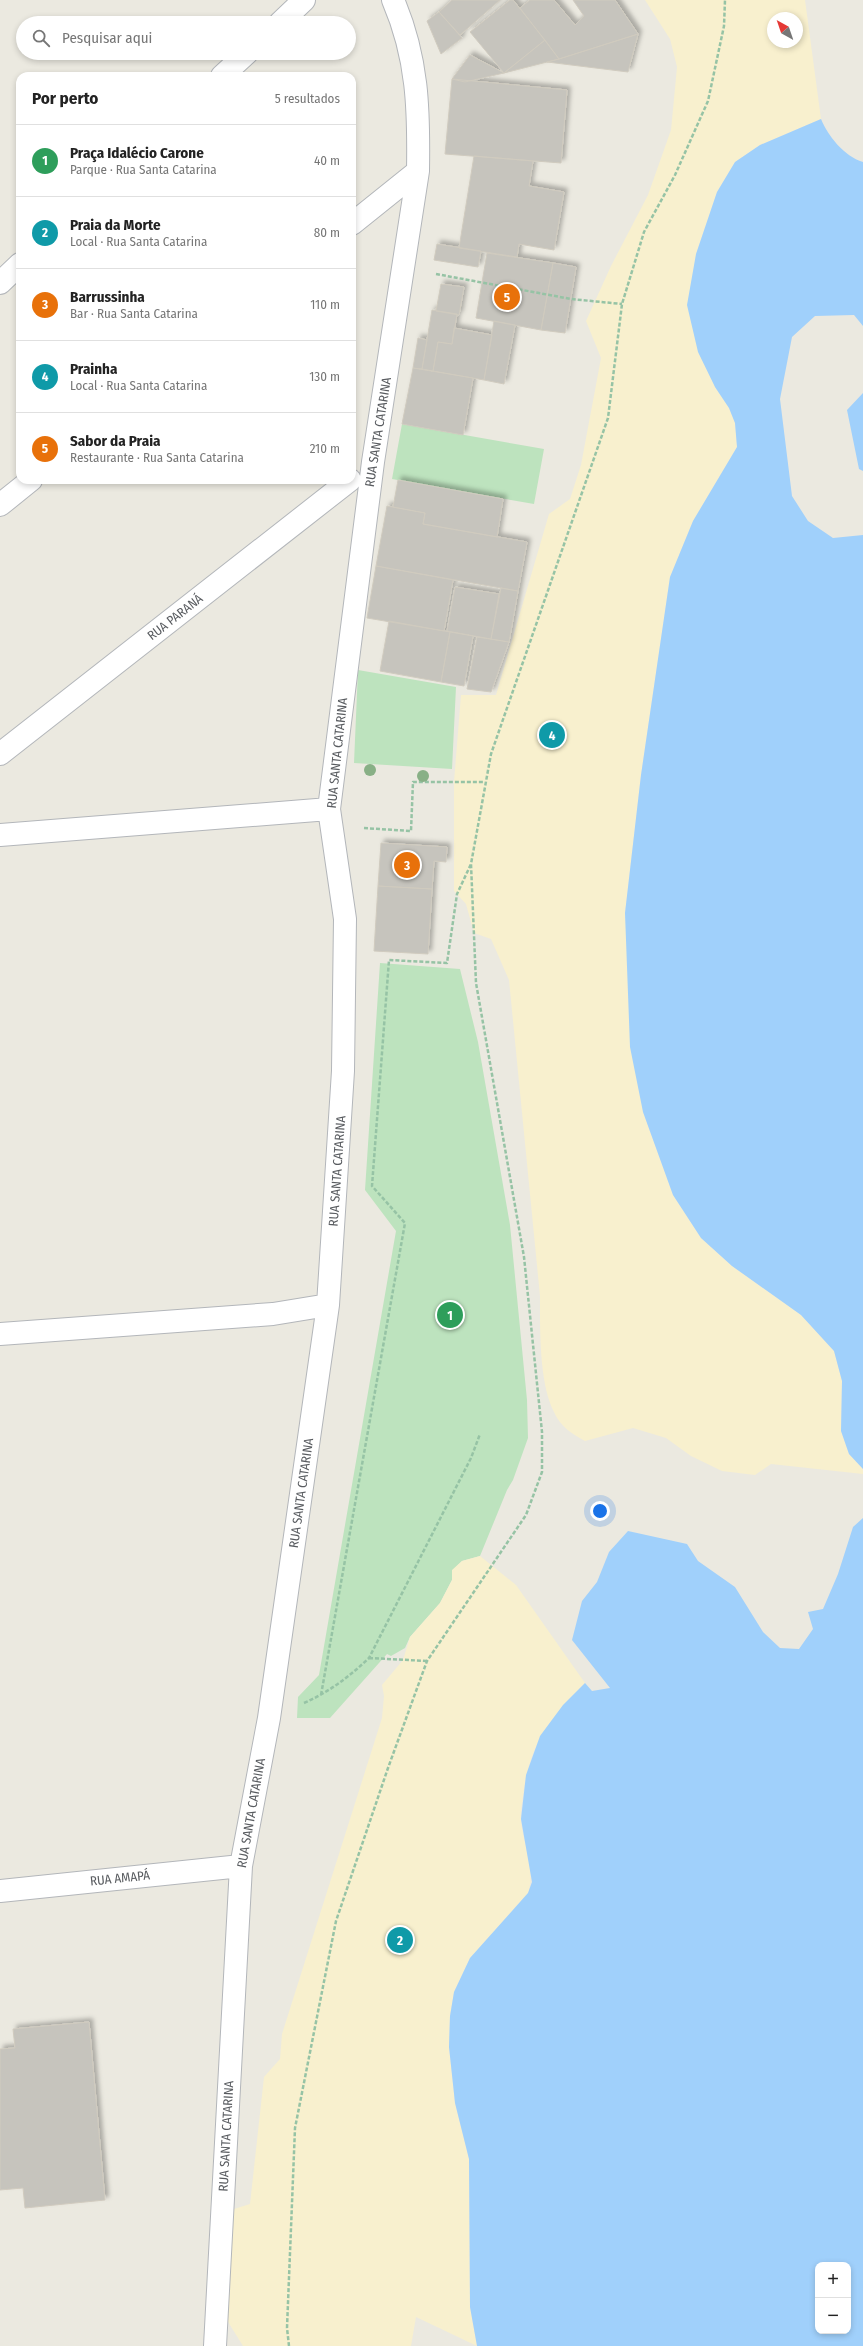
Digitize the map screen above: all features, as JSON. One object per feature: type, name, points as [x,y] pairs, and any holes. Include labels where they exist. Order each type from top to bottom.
[{"type":"street","points":[[287,16],[304,0]]},
{"type":"street","name":"RUA SANTA CATARINA","points":[[215,2346],[241,1866],[268,1718],[328,1305],[343,1071],[344,920],[331,818],[373,462],[418,171],[419,129],[412,57],[393,0]]},
{"type":"street","points":[[226,72],[239,60]]},
{"type":"street","points":[[356,221],[418,171]]},
{"type":"street","points":[[0,283],[16,268]]},
{"type":"street","points":[[356,475],[373,462]]},
{"type":"street","points":[[0,505],[26,484]]},
{"type":"street","name":"RUA PARANÁ","points":[[0,754],[345,484]]},
{"type":"street","points":[[0,835],[331,818]]},
{"type":"street","points":[[0,1334],[273,1314],[328,1305]]},
{"type":"street","name":"RUA AMAPÁ","points":[[0,1891],[241,1866]]},
{"type":"path","points":[[288,2346],[287,2328],[295,2128],[336,1921],[388,1768],[427,1661],[526,1515],[542,1472],[542,1432],[524,1257],[476,983],[471,864],[484,782],[491,754],[576,517],[608,418],[622,304],[644,232],[675,175],[708,102],[724,26],[725,0]]},
{"type":"path","points":[[429,272],[571,299],[622,304]]},
{"type":"path","points":[[331,818],[412,831],[413,782],[484,782]]},
{"type":"path","points":[[322,1695],[405,1223],[372,1186],[390,960],[447,963],[456,894],[471,864]]},
{"type":"path","points":[[268,1718],[322,1695],[350,1676],[368,1658],[471,1458],[480,1434]]},
{"type":"path","points":[[368,1658],[427,1661]]},
{"type":"green space","points":[[402,424],[544,449],[534,504],[392,479]]},
{"type":"green space","points":[[358,670],[456,687],[452,769],[354,763]]},
{"type":"green space","points":[[380,963],[460,969],[478,1042],[510,1225],[527,1400],[528,1438],[513,1480],[507,1490],[480,1556],[462,1561],[452,1571],[452,1580],[440,1603],[410,1637],[405,1648],[391,1656],[387,1654],[330,1718],[297,1718],[298,1697],[319,1675],[396,1231],[365,1190]]},
{"type":"sand","points":[[645,0],[805,0],[821,119],[760,145],[735,162],[717,192],[696,254],[715,387],[729,408],[735,423],[737,447],[693,521],[670,577],[641,775],[625,913],[643,1112],[673,1195],[701,1238],[732,1266],[801,1315],[834,1351],[842,1381],[841,1431],[849,1454],[863,1469],[863,1474],[771,1464],[755,1475],[722,1471],[691,1456],[666,1438],[633,1428],[585,1441],[571,1432],[557,1417],[549,1400],[545,1386],[541,1356],[540,1296],[509,980],[491,939],[474,933],[466,904],[454,891],[454,782],[461,695],[496,695],[549,514],[570,499],[581,465],[601,358],[586,321],[611,266],[648,195],[671,130],[677,67],[670,39]]},
{"type":"sand","points":[[480,1556],[516,1585],[585,1683],[551,1721],[536,1747],[530,1762],[526,1778],[521,1815],[522,1830],[531,1875],[528,1893],[470,1958],[454,1992],[450,2016],[449,2047],[455,2103],[469,2159],[470,2307],[477,2346],[416,2317],[411,2346],[243,2346],[225,2317],[234,2209],[250,2204],[264,2077],[280,2059],[282,2034],[382,1718],[384,1696],[382,1685],[403,1660],[410,1637],[440,1603],[452,1580],[452,1570],[462,1561]]},
{"type":"water","points":[[821,119],[828,132],[838,145],[849,155],[863,162],[863,326],[854,315],[815,316],[792,337],[780,399],[792,496],[808,521],[833,538],[863,535],[863,1469],[849,1454],[841,1431],[842,1381],[834,1351],[801,1315],[732,1266],[701,1238],[673,1195],[643,1112],[630,1047],[625,913],[641,775],[670,577],[693,521],[737,447],[735,423],[729,408],[715,387],[698,352],[687,305],[696,254],[717,192],[735,162],[760,145]]},
{"type":"water","points":[[863,393],[863,471],[859,469],[847,410]]},
{"type":"water","points":[[863,1518],[863,2346],[477,2346],[470,2307],[469,2159],[455,2103],[449,2047],[450,2016],[454,1992],[470,1958],[528,1893],[532,1882],[521,1819],[526,1775],[540,1736],[563,1705],[585,1683],[592,1691],[610,1688],[572,1640],[582,1601],[597,1582],[609,1552],[628,1531],[687,1544],[698,1561],[735,1587],[763,1632],[780,1648],[799,1649],[813,1629],[808,1612],[823,1609],[838,1574],[853,1527]]},
{"type":"building","points":[[452,0],[500,0],[460,35],[439,12]]},
{"type":"building","points":[[510,0],[513,0],[545,40],[504,73],[470,32]]},
{"type":"building","points":[[530,0],[554,0],[575,25],[584,16],[573,0],[615,0],[638,34],[559,59],[520,8]]},
{"type":"building","points":[[439,12],[462,38],[441,54],[427,21]]},
{"type":"building","points":[[638,34],[628,72],[547,62],[559,59]]},
{"type":"building","points":[[545,40],[559,59],[504,73]]},
{"type":"building","points":[[470,55],[504,73],[465,82],[452,79]]},
{"type":"building","points":[[452,79],[567,90],[561,163],[445,154]]},
{"type":"building","points":[[474,156],[533,161],[529,186],[564,192],[554,250],[519,244],[517,257],[459,248]]},
{"type":"building","points":[[437,244],[481,251],[478,267],[434,260]]},
{"type":"building","points":[[487,253],[553,263],[541,330],[476,318]]},
{"type":"building","points":[[553,263],[576,267],[565,333],[541,330]]},
{"type":"building","points":[[441,284],[464,287],[459,315],[436,311]]},
{"type":"building","points":[[432,310],[457,314],[452,344],[438,342],[433,371],[422,369]]},
{"type":"building","points":[[494,321],[515,325],[504,384],[484,380]]},
{"type":"building","points":[[454,328],[492,335],[484,380],[433,371],[438,342],[452,344]]},
{"type":"building","points":[[418,338],[427,340],[422,369],[413,368]]},
{"type":"building","points":[[413,368],[473,378],[463,435],[402,424]]},
{"type":"building","points":[[398,480],[503,499],[497,537],[423,524],[425,513],[393,507]]},
{"type":"building","points":[[387,506],[425,513],[423,524],[527,542],[518,591],[376,566]]},
{"type":"building","points":[[376,566],[453,580],[444,631],[367,618]]},
{"type":"building","points":[[455,587],[499,594],[491,639],[447,631]]},
{"type":"building","points":[[501,588],[518,591],[509,642],[491,639]]},
{"type":"building","points":[[389,621],[450,632],[441,682],[380,671]]},
{"type":"building","points":[[450,632],[473,636],[464,686],[441,682]]},
{"type":"building","points":[[477,637],[509,642],[491,692],[467,689]]},
{"type":"building","points":[[381,843],[447,847],[446,862],[434,861],[432,889],[378,886]]},
{"type":"building","points":[[378,886],[432,889],[428,954],[374,951]]},
{"type":"building","points":[[89,2022],[105,2200],[25,2208],[23,2188],[0,2190],[0,2049],[15,2048],[13,2029]]},
{"type":"place","name":"Sabor da Praia","points":[[507,297]]},
{"type":"place","name":"Prainha","points":[[552,735]]},
{"type":"place","name":"Barrussinha","points":[[407,865]]},
{"type":"place","name":"Praça Idalécio Carone","points":[[450,1315]]},
{"type":"place","name":"Praia da Morte","points":[[400,1940]]}]
